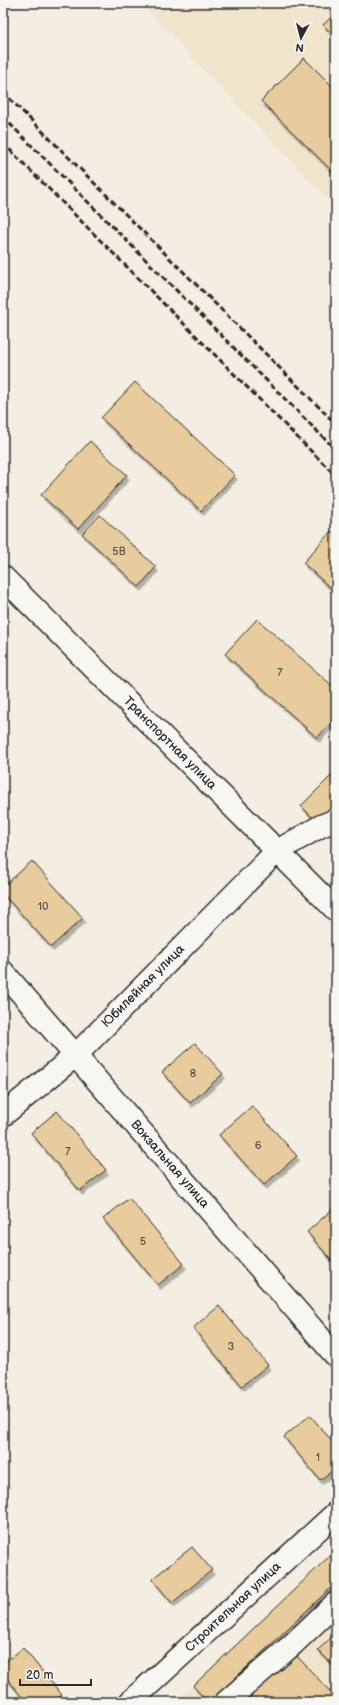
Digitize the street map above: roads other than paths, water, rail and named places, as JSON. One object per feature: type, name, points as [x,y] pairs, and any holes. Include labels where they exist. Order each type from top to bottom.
[{"type":"street","name":"Транспортная улица","points":[[3,577],[336,910]]},
{"type":"street","name":"Юбилейная улица","points":[[3,1115],[76,1055],[277,851],[321,826],[336,820]]},
{"type":"street","name":"Вокзальная улица","points":[[3,972],[336,1356]]},
{"type":"street","name":"Строительная улица","points":[[130,1702],[336,1512]]},
{"type":"street","points":[[226,1702],[293,1644],[336,1603]]},
{"type":"railway","points":[[3,92],[336,424]]},
{"type":"railway","points":[[3,117],[336,450]]},
{"type":"railway","points":[[3,143],[336,476]]}]
